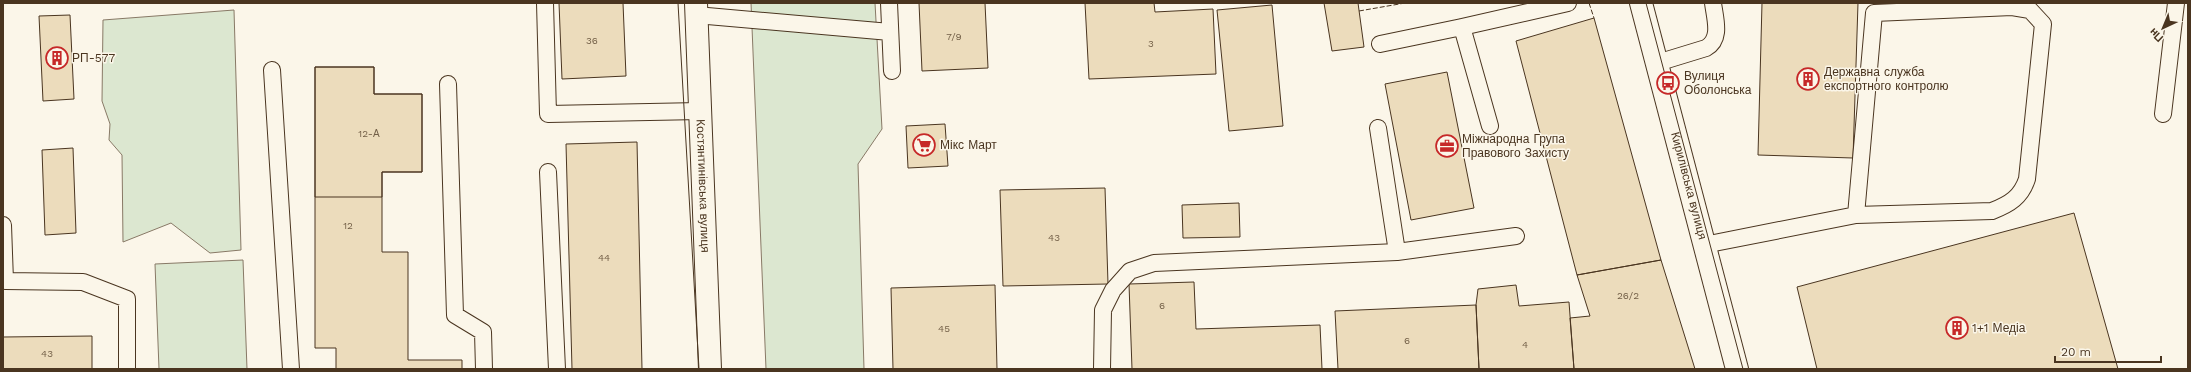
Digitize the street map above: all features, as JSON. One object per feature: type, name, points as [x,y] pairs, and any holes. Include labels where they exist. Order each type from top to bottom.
[{"type":"street","name":"Кирилівська вулиця","points":[[1641,3],[1737,369]]},
{"type":"street","name":"Костянтинівська вулиця","points":[[696,9],[710,369]]},
{"type":"lane","points":[[545,3],[548,114],[700,111]]},
{"type":"lane","points":[[889,3],[892,71]]},
{"type":"lane","points":[[1380,44],[1568,3]]},
{"type":"lane","points":[[1657,63],[1706,48],[1712,44],[1717,37],[1713,3]]},
{"type":"lane","points":[[2164,114],[2176,3]]},
{"type":"lane","points":[[1704,245],[1856,215],[1992,211],[2010,204],[2023,190],[2027,179],[2044,24],[2030,10],[2012,7],[1874,13],[1856,215]]},
{"type":"lane","points":[[696,9],[890,32]]},
{"type":"lane","points":[[1462,27],[1490,126]]},
{"type":"lane","points":[[272,70],[291,369]]},
{"type":"lane","points":[[448,84],[455,315],[483,332],[484,369]]},
{"type":"lane","points":[[1378,128],[1397,252]]},
{"type":"lane","points":[[548,172],[557,369]]},
{"type":"lane","points":[[3,225],[5,282],[83,282],[127,299],[128,369]]},
{"type":"lane","points":[[1102,369],[1103,310],[1113,290],[1130,271],[1154,263],[1397,252],[1516,236]]},
{"type":"green space","points":[[751,3],[875,3],[882,129],[858,164],[864,369],[766,369]]},
{"type":"green space","points":[[234,10],[241,250],[210,253],[171,223],[123,242],[122,155],[109,140],[110,124],[102,101],[103,20]]},
{"type":"green space","points":[[243,260],[247,369],[159,369],[155,264]]},
{"type":"building","points":[[559,3],[623,3],[626,76],[562,79]]},
{"type":"building","points":[[919,3],[985,3],[988,68],[922,71]]},
{"type":"building","points":[[1085,3],[1154,3],[1155,12],[1213,9],[1216,74],[1089,79]]},
{"type":"building","points":[[1324,3],[1358,3],[1364,47],[1332,51]]},
{"type":"building","name":"Державна служба експортного контролю","points":[[1762,3],[1858,3],[1853,158],[1758,155]]},
{"type":"building","points":[[1272,5],[1283,126],[1229,131],[1217,10]]},
{"type":"building","name":"РП-577","points":[[70,15],[74,99],[43,101],[39,16]]},
{"type":"building","points":[[1594,18],[1661,260],[1577,275],[1516,41]]},
{"type":"building","points":[[315,67],[374,67],[374,94],[422,94],[422,172],[382,172],[382,252],[408,252],[408,360],[462,360],[462,369],[336,369],[336,348],[315,348]]},
{"type":"building","points":[[315,67],[374,67],[374,94],[422,94],[422,172],[382,172],[382,197],[315,197]]},
{"type":"building","points":[[1447,72],[1474,208],[1411,220],[1385,84]]},
{"type":"building","points":[[945,124],[948,166],[908,168],[906,126]]},
{"type":"building","points":[[637,142],[642,369],[572,369],[566,144]]},
{"type":"building","points":[[73,148],[76,233],[45,235],[42,150]]},
{"type":"building","points":[[1105,188],[1108,284],[1003,286],[1000,190]]},
{"type":"building","points":[[1239,203],[1240,237],[1183,238],[1182,205]]},
{"type":"building","name":"1+1 Медіа","points":[[2074,213],[2118,369],[1817,369],[1797,287]]},
{"type":"building","points":[[1661,260],[1695,369],[1574,369],[1570,318],[1590,316],[1577,275]]},
{"type":"building","points":[[1194,282],[1196,329],[1320,325],[1322,369],[1132,369],[1129,284]]},
{"type":"building","points":[[995,285],[997,369],[893,369],[891,288]]},
{"type":"building","points":[[1516,285],[1519,306],[1569,302],[1574,369],[1479,369],[1476,305],[1478,289]]},
{"type":"building","points":[[1476,305],[1479,369],[1338,369],[1335,311]]},
{"type":"building","points":[[92,336],[92,369],[3,369],[3,337]]},
{"type":"tram line","points":[[678,3],[699,369]]},
{"type":"tram line","points":[[1646,3],[1743,369]]},
{"type":"fence","points":[[1359,11],[1405,3]]},
{"type":"fence","points":[[1589,3],[1594,18]]},
{"type":"place","name":"РП-577","points":[[57,58]]},
{"type":"place","name":"Державна служба експортного контролю","points":[[1808,79]]},
{"type":"place","name":"Вулиця Оболонська","points":[[1668,83]]},
{"type":"place","name":"Мікс Март","points":[[924,145]]},
{"type":"place","name":"Міжнародна Група Правового Захисту","points":[[1447,146]]},
{"type":"place","name":"1+1 Медіа","points":[[1957,328]]}]
